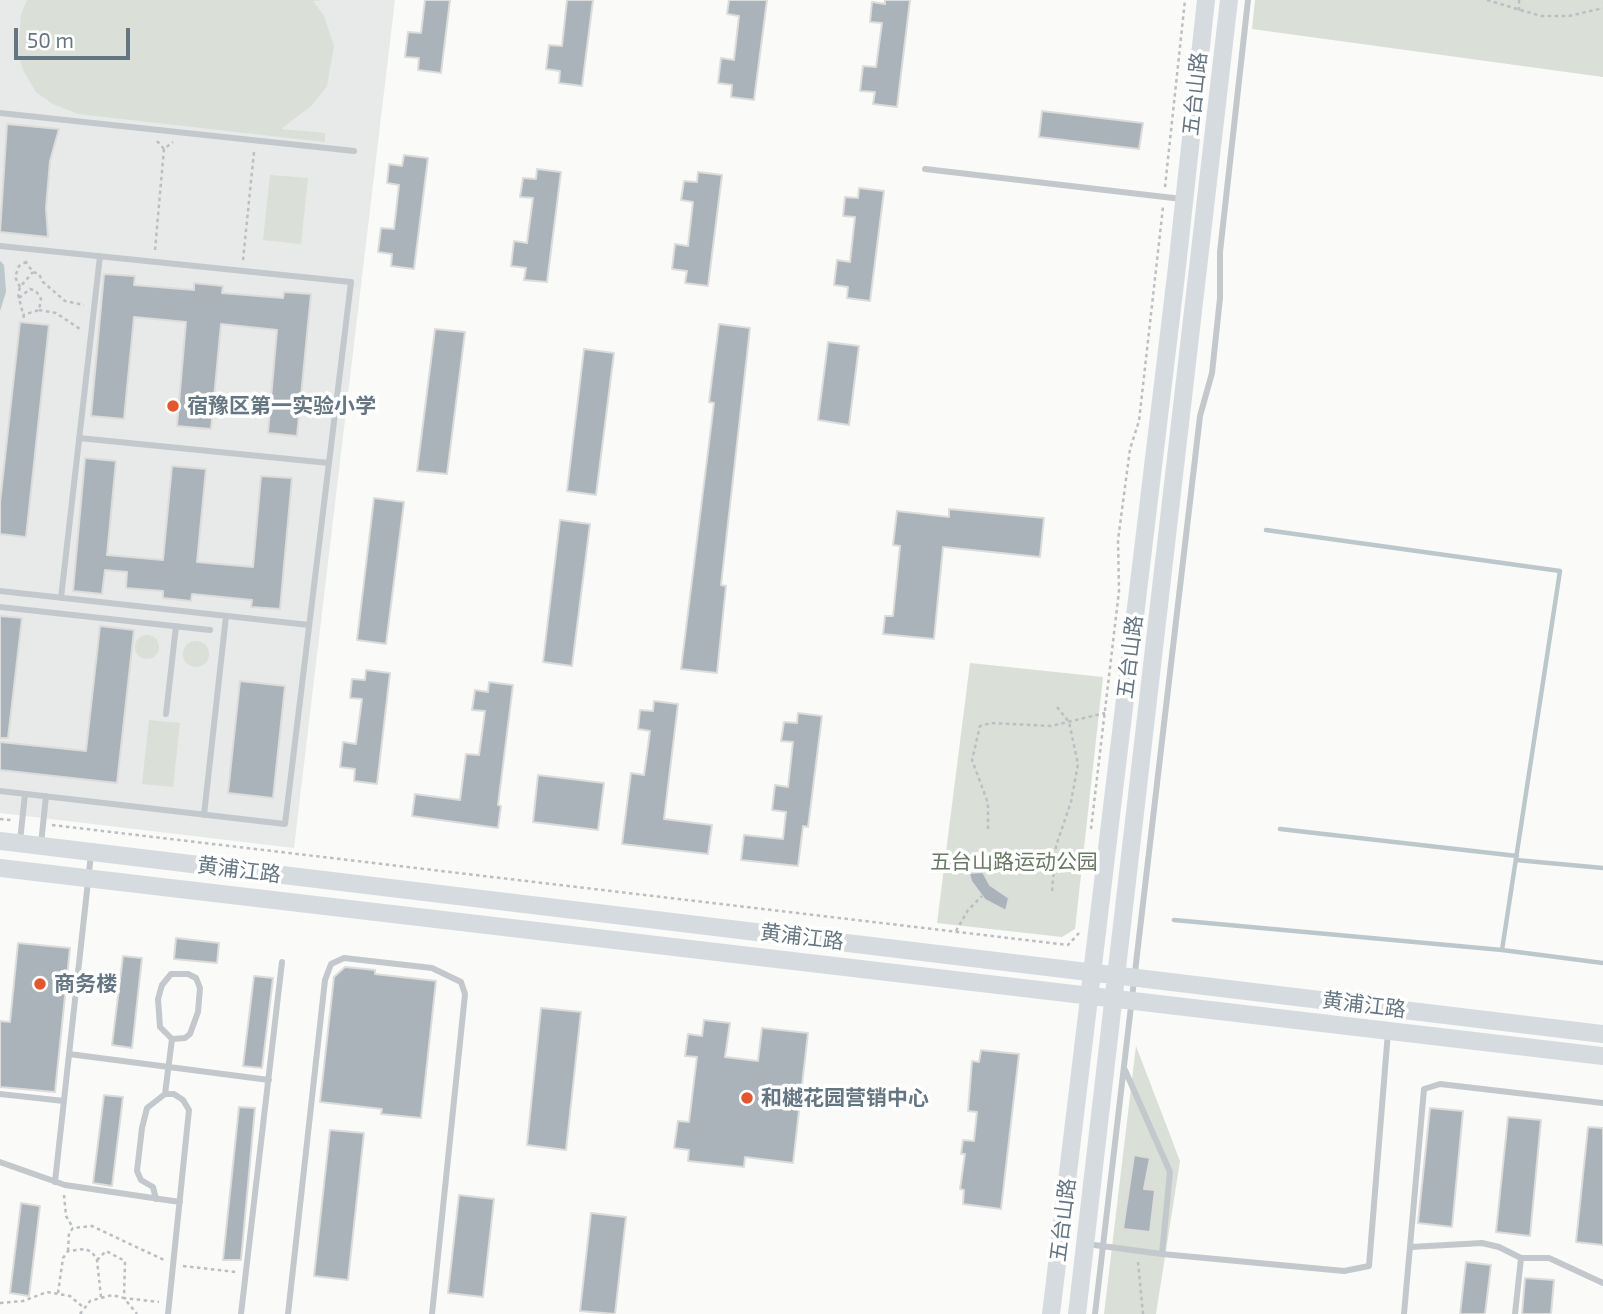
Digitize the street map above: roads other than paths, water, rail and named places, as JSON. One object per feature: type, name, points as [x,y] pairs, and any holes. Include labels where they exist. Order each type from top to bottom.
[{"type":"street","name":"五台山路","points":[[1051,1314],[1206,0]]},
{"type":"street","name":"五台山路","points":[[1077,1314],[1085,1244],[1126,976],[1229,0]]},
{"type":"street","name":"黄浦江路","points":[[0,841],[1603,1034]]},
{"type":"street","name":"黄浦江路","points":[[0,868],[1603,1056]]},
{"type":"lane","points":[[1126,976],[1200,416],[1212,373],[1220,298],[1220,252],[1248,0]]},
{"type":"lane","points":[[0,113],[354,151]]},
{"type":"lane","points":[[925,169],[1184,199]]},
{"type":"lane","points":[[0,246],[351,282],[285,824],[0,791]]},
{"type":"lane","points":[[61,598],[100,256]]},
{"type":"lane","points":[[79,438],[329,463]]},
{"type":"lane","points":[[0,591],[309,625]]},
{"type":"lane","points":[[0,607],[210,630]]},
{"type":"lane","points":[[204,815],[226,616]]},
{"type":"lane","points":[[166,714],[176,626]]},
{"type":"lane","points":[[20,843],[25,794]]},
{"type":"lane","points":[[40,846],[46,796]]},
{"type":"lane","points":[[55,1182],[91,852]]},
{"type":"lane","points":[[288,1314],[325,980],[331,964],[344,958],[432,968],[461,982],[465,994],[432,1314]]},
{"type":"lane","points":[[241,1314],[282,962]]},
{"type":"lane","points":[[171,974],[188,974],[196,978],[200,988],[198,1012],[190,1034],[185,1038],[172,1039],[160,1027],[158,999],[162,985],[171,974]]},
{"type":"lane","points":[[1095,1314],[1124,1068],[1123,1001]]},
{"type":"lane","points":[[1085,1244],[1344,1271],[1369,1266],[1388,1031]]},
{"type":"lane","points":[[156,1199],[153,1187],[141,1180],[137,1171],[147,1108],[165,1094],[172,1039]]},
{"type":"lane","points":[[69,1054],[269,1080]]},
{"type":"lane","points":[[1124,1068],[1170,1172],[1162,1254]]},
{"type":"lane","points":[[1404,1314],[1424,1089],[1440,1084],[1603,1102]]},
{"type":"lane","points":[[0,1094],[64,1101]]},
{"type":"lane","points":[[165,1094],[183,1100],[189,1110],[168,1314]]},
{"type":"lane","points":[[0,1162],[65,1185],[180,1202]]},
{"type":"lane","points":[[1411,1247],[1482,1243],[1499,1247],[1521,1258],[1549,1258],[1603,1283]]},
{"type":"lane","points":[[1515,1314],[1521,1258]]},
{"type":"waterway","points":[[1266,530],[1560,571],[1502,950]]},
{"type":"waterway","points":[[1280,829],[1517,856]]},
{"type":"waterway","points":[[1516,860],[1603,868]]},
{"type":"waterway","points":[[1174,920],[1502,950],[1603,963]]},
{"type":"place","name":"宿豫区第一实验小学","points":[[173,406]]},
{"type":"place","name":"商务楼","points":[[40,984]]},
{"type":"place","name":"和樾花园营销中心","points":[[747,1098]]},
{"type":"park label","name":"五台山路运动公园","points":[[1014,862]]}]
